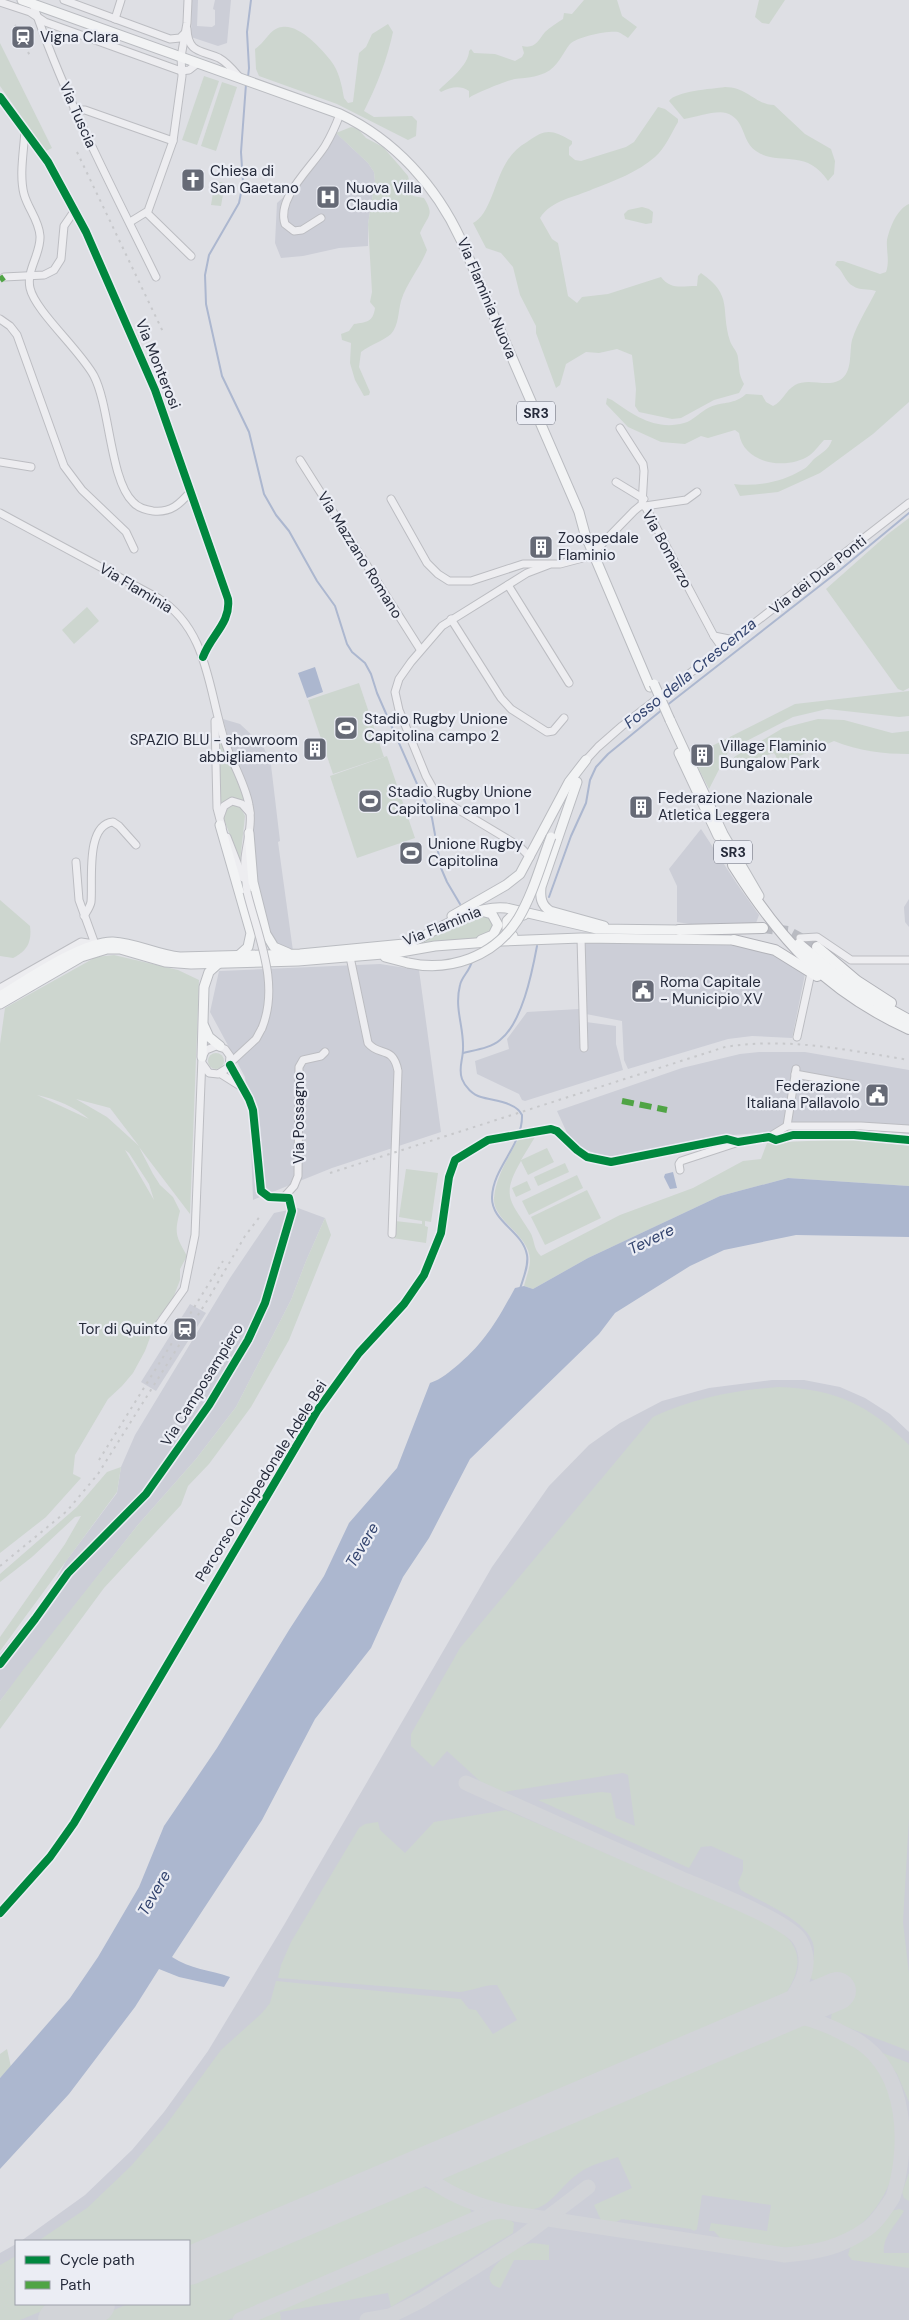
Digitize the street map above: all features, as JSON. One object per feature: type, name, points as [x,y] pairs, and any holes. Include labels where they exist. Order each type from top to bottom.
[{"type":"highway","name":"SR3","points":[[733,865],[778,930],[796,951],[838,988],[870,1010],[909,1029]]},
{"type":"highway","points":[[678,930],[762,928]]},
{"type":"highway","points":[[734,940],[775,950],[838,988]]},
{"type":"highway","name":"SR3","points":[[798,940],[853,989],[909,1020]]},
{"type":"highway","points":[[817,947],[865,987],[909,1014]]},
{"type":"main road","name":"Via Flaminia Nuova","points":[[22,0],[340,114],[374,133],[398,153],[425,180],[446,210],[464,245],[708,818],[733,865]]},
{"type":"main road","name":"Via Flaminia Nuova","points":[[668,722],[736,858],[768,910],[798,940]]},
{"type":"main road","points":[[375,954],[427,966],[453,964],[478,956],[500,941],[523,910],[551,838],[586,760]]},
{"type":"main road","points":[[437,930],[450,917],[514,879],[523,870],[568,782],[586,760]]},
{"type":"main road","points":[[541,887],[577,782]]},
{"type":"main road","points":[[219,822],[250,932],[248,947],[238,956]]},
{"type":"main road","points":[[249,833],[253,882],[266,934],[274,947],[295,954]]},
{"type":"main road","points":[[530,857],[537,869],[542,902],[550,910],[624,931]]},
{"type":"main road","name":"Via Flaminia","points":[[95,944],[117,942],[163,954],[180,956],[295,954],[404,944],[474,912],[488,908],[502,908],[592,928],[624,931],[678,930]]},
{"type":"main road","points":[[471,943],[491,936],[498,927],[497,920],[492,914],[474,912]]},
{"type":"main road","points":[[526,940],[511,934],[507,929],[507,921],[515,915],[534,915]]},
{"type":"main road","name":"Via Flaminia","points":[[0,1004],[75,960],[102,949],[120,949],[165,962],[192,964],[298,961],[395,954],[435,946],[526,940],[581,938],[734,940]]},
{"type":"main road","points":[[0,996],[77,952],[95,944]]},
{"type":"main road","points":[[204,987],[209,972],[220,963]]},
{"type":"main road","points":[[192,964],[201,974],[204,987],[202,1060]]},
{"type":"main road","points":[[203,1022],[209,1038],[222,1047]]},
{"type":"street","points":[[64,0],[173,39],[184,34]]},
{"type":"street","points":[[114,18],[121,0]]},
{"type":"street","points":[[188,0],[188,39],[192,47],[221,59],[240,78]]},
{"type":"street","points":[[0,2],[181,72],[189,70],[198,63]]},
{"type":"street","name":"Via Tuscia","points":[[33,4],[74,110],[156,276]]},
{"type":"street","points":[[130,222],[147,213],[174,141],[181,57],[187,23]]},
{"type":"street","points":[[160,35],[167,52]]},
{"type":"street","name":"Via Monterosi","points":[[0,97],[48,162],[75,210],[155,390],[229,602],[225,622],[210,640],[203,656]]},
{"type":"street","points":[[74,110],[85,110],[174,141]]},
{"type":"street","points":[[321,218],[300,231],[292,231],[285,223],[284,209],[291,192],[328,142],[340,114]]},
{"type":"street","points":[[25,130],[23,190],[27,203],[37,221],[40,238],[38,253],[30,276],[30,288],[36,300],[80,355],[96,380],[120,476],[131,500],[147,510],[166,511],[178,505],[191,491]]},
{"type":"street","points":[[4,277],[48,274],[56,268],[61,259],[64,226],[75,210]]},
{"type":"street","points":[[147,213],[191,256]]},
{"type":"street","points":[[0,319],[10,326],[17,335],[64,466],[82,490],[124,530],[134,549]]},
{"type":"street","points":[[620,428],[643,464],[644,503]]},
{"type":"street","name":"Via Mazzano Romano","points":[[300,460],[420,649]]},
{"type":"street","points":[[0,462],[31,467]]},
{"type":"street","points":[[616,482],[644,503],[686,500],[696,492]]},
{"type":"street","name":"Via Bomarzo","points":[[392,499],[424,560],[433,570],[447,580],[468,582],[523,564],[548,565],[573,562],[596,552],[634,511],[644,503],[714,636],[723,648]]},
{"type":"street","name":"Via dei Due Ponti","points":[[586,760],[608,737],[909,503]]},
{"type":"street","name":"Via Flaminia","points":[[0,514],[164,602],[187,625],[203,656],[214,711],[219,822],[248,892],[269,977],[269,1002],[262,1028],[256,1039],[230,1064]]},
{"type":"street","name":"Via Bomarzo","points":[[530,857],[519,846],[448,803],[429,784],[395,699],[398,682],[420,649],[435,632],[452,619],[530,571],[548,565]]},
{"type":"street","points":[[508,585],[569,683]]},
{"type":"street","points":[[452,619],[506,704],[547,732],[553,731],[564,718]]},
{"type":"street","points":[[714,636],[734,640]]},
{"type":"street","name":"Via Flaminia","points":[[214,711],[247,796],[250,813],[245,862],[248,892]]},
{"type":"street","points":[[219,822],[224,806],[232,801],[242,804],[250,813]]},
{"type":"street","points":[[84,916],[91,904],[94,848],[98,831],[106,824],[113,822],[136,845]]},
{"type":"street","points":[[0,988],[81,942],[95,944],[79,900],[76,862]]},
{"type":"street","points":[[798,940],[817,937],[851,960],[909,960]]},
{"type":"street","points":[[581,938],[584,1048]]},
{"type":"street","points":[[350,957],[368,1043],[371,1047],[390,1053],[398,1071],[392,1234]]},
{"type":"street","points":[[797,1037],[811,973]]},
{"type":"street","points":[[157,1326],[184,1289],[192,1258],[195,1235],[202,1060],[210,1047],[238,1050],[246,1048]]},
{"type":"street","points":[[222,1047],[229,1054],[230,1064],[249,1099],[256,1121],[262,1191],[270,1198],[284,1197]]},
{"type":"street","name":"Via Possagno","points":[[284,1197],[294,1186],[298,1176],[298,1067],[303,1060],[321,1056],[325,1052]]},
{"type":"street","points":[[202,1060],[206,1070],[244,1089]]},
{"type":"street","points":[[199,1103],[205,1085],[230,1064]]},
{"type":"street","points":[[788,1126],[795,1071],[855,1085]]},
{"type":"street","points":[[680,1170],[679,1164],[682,1161],[742,1141],[769,1137],[788,1126],[861,1126],[909,1130]]},
{"type":"street","name":"Via Camposampiero","points":[[0,1664],[35,1620],[68,1573],[146,1494],[209,1405],[255,1327],[270,1291],[292,1211],[291,1201],[284,1197]]},
{"type":"shaded area","points":[[192,0],[198,0],[197,26],[212,27],[215,25],[215,10],[213,9],[215,0],[231,0],[227,43],[218,46],[191,37]]},
{"type":"shaded area","points":[[584,0],[617,0],[622,16],[637,27],[628,38],[619,32],[608,32],[573,41],[557,64],[545,73],[511,80],[469,98],[469,91],[459,87],[441,92],[439,90],[466,62],[471,49],[474,53],[495,54],[515,61],[522,57],[524,53],[522,46],[526,47],[536,44],[547,30],[563,19],[564,13],[572,14]]},
{"type":"shaded area","points":[[759,0],[785,0],[769,24],[762,23],[755,17]]},
{"type":"shaded area","points":[[388,24],[393,32],[391,42],[381,72],[364,111],[374,117],[412,116],[417,121],[416,136],[408,140],[337,104],[259,76],[256,69],[255,49],[278,28],[289,27],[295,29],[316,44],[331,61],[338,74],[344,98],[348,103],[353,102],[359,53],[366,47],[372,34]]},
{"type":"shaded area","points":[[0,43],[52,148],[46,151],[0,86]]},
{"type":"shaded area","points":[[204,76],[219,81],[197,145],[182,140]]},
{"type":"shaded area","points":[[222,82],[237,87],[216,151],[201,146]]},
{"type":"shaded area","points":[[725,87],[739,90],[762,102],[774,105],[805,134],[831,149],[835,161],[834,174],[828,181],[811,164],[792,159],[773,158],[756,151],[751,147],[737,120],[726,113],[711,113],[684,119],[669,101],[686,93]]},
{"type":"shaded area","points":[[658,107],[665,109],[678,119],[678,122],[665,145],[655,157],[626,176],[557,203],[540,218],[552,239],[558,243],[568,296],[577,303],[582,297],[608,294],[661,277],[673,286],[697,286],[698,276],[701,273],[718,289],[724,304],[730,341],[738,356],[740,374],[744,384],[739,393],[714,400],[681,418],[672,419],[639,412],[635,406],[636,389],[632,355],[617,349],[599,353],[586,352],[566,364],[560,385],[556,388],[536,333],[536,326],[520,295],[513,267],[501,253],[486,248],[473,223],[484,213],[502,170],[510,157],[518,148],[534,137],[549,132],[565,137],[572,141],[569,147],[569,155],[575,160],[581,161],[626,147],[634,142]]},
{"type":"shaded area","points":[[351,127],[357,128],[366,138],[383,147],[408,176],[413,196],[424,198],[430,212],[420,233],[427,250],[401,301],[396,327],[391,334],[361,352],[359,367],[370,392],[369,395],[364,396],[355,380],[350,363],[351,343],[342,340],[341,334],[349,331],[354,324],[369,321],[374,313],[375,308],[370,302],[372,292],[368,224],[375,181],[374,172],[368,163],[336,133]]},
{"type":"shaded area","name":"Nuova Villa Claudia","points":[[336,133],[368,163],[374,172],[375,181],[368,224],[368,246],[339,248],[303,256],[281,258],[275,243],[277,203],[305,178]]},
{"type":"shaded area","points":[[215,181],[225,183],[221,206],[211,205]]},
{"type":"shaded area","points":[[909,204],[909,402],[873,434],[820,473],[778,492],[740,496],[734,484],[752,485],[786,478],[805,468],[829,447],[832,440],[824,440],[810,455],[801,460],[790,463],[767,462],[749,452],[742,444],[739,433],[735,430],[708,438],[701,436],[685,444],[661,442],[628,427],[606,404],[607,398],[645,420],[664,425],[674,425],[687,422],[710,407],[733,401],[746,394],[762,395],[766,402],[773,406],[792,387],[800,383],[829,383],[840,380],[844,377],[849,367],[854,334],[876,291],[853,286],[835,265],[837,261],[843,261],[880,274],[886,272],[888,264],[887,240],[890,230],[898,214]]},
{"type":"shaded area","points":[[642,207],[653,212],[652,223],[646,224],[625,219],[624,214],[628,210]]},
{"type":"shaded area","points":[[909,518],[909,688],[903,691],[898,689],[826,589]]},
{"type":"shaded area","points":[[87,607],[99,621],[74,644],[62,630]]},
{"type":"shaded area","name":"Stadio Rugby Unione Capitolina campo 2","points":[[359,683],[384,757],[333,774],[308,700]]},
{"type":"shaded area","points":[[909,691],[909,716],[899,717],[827,709],[793,717],[729,750],[709,789],[692,756],[795,704]]},
{"type":"shaded area","points":[[223,719],[240,724],[254,737],[264,748],[271,765],[280,841],[278,842],[293,951],[281,948],[275,944],[267,927],[253,861],[252,823]]},
{"type":"shaded area","points":[[818,719],[844,720],[892,733],[909,731],[909,754],[871,751],[834,741],[781,764],[774,765],[776,756],[774,753],[735,765],[734,757],[783,728]]},
{"type":"shaded area","points":[[219,741],[222,742],[245,802],[227,800],[220,806]]},
{"type":"shaded area","name":"Stadio Rugby Unione Capitolina campo 1","points":[[387,756],[415,838],[357,858],[330,776]]},
{"type":"shaded area","points":[[234,804],[240,806],[245,816],[240,861],[223,817],[224,810]]},
{"type":"shaded area","points":[[701,829],[759,915],[756,923],[689,924],[677,922],[677,886],[669,869]]},
{"type":"shaded area","points":[[909,899],[909,927],[905,922],[904,907]]},
{"type":"shaded area","points":[[0,900],[30,926],[28,945],[13,958],[0,956]]},
{"type":"shaded area","points":[[475,916],[490,918],[493,922],[493,930],[465,941],[414,946]]},
{"type":"shaded area","points":[[583,941],[633,944],[715,943],[762,949],[785,960],[805,974],[792,1038],[752,1036],[728,1039],[628,1069],[624,1060],[622,1021],[586,1014]]},
{"type":"shaded area","points":[[114,955],[178,970],[199,980],[190,1214],[139,1147],[160,1185],[173,1197],[180,1211],[177,1235],[187,1256],[180,1269],[180,1280],[172,1301],[157,1319],[145,1351],[133,1373],[108,1399],[75,1455],[73,1474],[81,1478],[46,1517],[0,1553],[0,1044],[5,1008],[96,957]],"holes":[[[37,1095],[65,1104],[89,1119]],[[76,1099],[110,1108],[139,1146],[107,1117]],[[125,1150],[129,1153],[149,1184],[154,1200]]]},
{"type":"shaded area","points":[[380,964],[419,970],[441,1132],[332,1168],[253,1200],[250,1117],[245,1077],[210,1012],[219,971]]},
{"type":"shaded area","points":[[579,1009],[580,1049],[587,1049],[586,1022],[616,1026],[616,1044],[623,1070],[525,1101],[522,1100],[519,1094],[477,1074],[475,1061],[509,1049],[507,1039],[527,1012]]},
{"type":"shaded area","points":[[805,1052],[909,1070],[909,1134],[821,1124],[769,1132],[709,1137],[615,1157],[601,1156],[582,1148],[567,1133],[557,1111],[682,1068],[740,1054]]},
{"type":"shaded area","points":[[213,1053],[219,1053],[224,1058],[222,1067],[213,1069],[208,1064],[208,1058]]},
{"type":"shaded area","points":[[530,1132],[535,1137],[521,1160],[547,1148],[554,1162],[528,1175],[521,1161],[511,1183],[510,1198],[530,1232],[541,1256],[620,1215],[693,1188],[743,1161],[761,1159],[767,1143],[848,1139],[909,1146],[909,1186],[788,1178],[720,1196],[588,1258],[533,1289],[524,1286],[530,1263],[528,1251],[518,1235],[499,1213],[495,1206],[494,1198],[501,1173],[521,1134]]},
{"type":"shaded area","points":[[565,1163],[569,1172],[538,1186],[534,1177]]},
{"type":"shaded area","points":[[406,1169],[438,1173],[431,1222],[425,1221],[425,1226],[428,1227],[426,1243],[392,1238],[395,1221],[422,1224],[422,1221],[399,1217]]},
{"type":"shaded area","points":[[577,1175],[583,1188],[529,1215],[522,1201]]},
{"type":"shaded area","points":[[527,1181],[531,1190],[516,1197],[512,1188]]},
{"type":"shaded area","points":[[587,1190],[601,1218],[545,1245],[531,1217]]},
{"type":"shaded area","points":[[298,1208],[325,1218],[291,1300],[236,1407],[196,1459],[137,1526],[0,1701],[0,1654],[49,1593],[66,1561],[117,1493],[121,1467],[135,1435],[230,1278],[274,1213]]},
{"type":"shaded area","points":[[325,1218],[331,1235],[289,1340],[251,1407],[209,1464],[188,1486],[181,1505],[104,1588],[0,1729],[0,1701],[137,1526],[196,1459],[236,1407],[291,1300]]},
{"type":"shaded area","points":[[190,1304],[206,1313],[156,1391],[141,1382]]},
{"type":"shaded area","points":[[772,1380],[804,1380],[840,1387],[865,1398],[890,1414],[909,1432],[909,2320],[0,2320],[0,2253],[15,2245],[15,2305],[190,2305],[190,2240],[22,2240],[85,2195],[132,2150],[164,2112],[208,2051],[284,1925],[492,1567],[549,1486],[589,1445],[620,1423],[662,1401],[709,1388]]},
{"type":"shaded area","points":[[779,1387],[818,1391],[850,1402],[880,1419],[909,1445],[909,1818],[903,1922],[909,1974],[909,2051],[831,2021],[832,2009],[846,2001],[835,1978],[818,1984],[811,1978],[814,1950],[812,1940],[806,1931],[785,1914],[741,1890],[738,1883],[743,1871],[743,1860],[711,1846],[701,1847],[689,1868],[538,1800],[601,1792],[611,1793],[616,1818],[635,1826],[628,1775],[623,1773],[504,1792],[482,1783],[447,1751],[433,1767],[411,1746],[411,1734],[460,1648],[653,1417],[668,1410],[714,1396],[746,1390]]},
{"type":"shaded area","points":[[121,1467],[117,1492],[0,1651],[0,1637],[65,1544],[81,1516],[75,1517],[32,1557],[0,1582],[0,1574],[77,1507],[107,1472]]},
{"type":"shaded area","points":[[506,1810],[772,1925],[783,1933],[795,1949],[797,1967],[795,1976],[783,1998],[190,2249],[190,2240],[39,2240],[87,2208],[131,2166],[163,2129],[221,2050],[262,2013],[270,2003],[276,1981],[461,1999],[469,2009],[476,2010],[493,2034],[517,2020],[497,1985],[459,1992],[278,1978],[281,1965],[291,1942],[359,1828],[365,1824],[378,1822],[380,1830],[405,1853],[434,1822]]},
{"type":"shaded area","points":[[796,2022],[810,2025],[832,2034],[865,2054],[881,2069],[896,2096],[899,2142],[888,2186],[878,2205],[863,2222],[845,2235],[823,2244],[798,2248],[772,2247],[721,2239],[714,2231],[709,2231],[711,2223],[767,2231],[771,2205],[702,2195],[697,2229],[694,2231],[622,2219],[612,2224],[601,2220],[594,2205],[632,2188],[618,2157],[583,2170],[547,2203],[532,2209],[520,2210],[492,2204],[465,2194],[444,2183],[445,2169]]},
{"type":"shaded area","points":[[7,2049],[11,2067],[0,2078],[0,2054]]},
{"type":"shaded area","points":[[880,2052],[909,2063],[909,2102],[897,2074]]},
{"type":"shaded area","points":[[909,2173],[909,2201],[904,2198],[902,2192]]},
{"type":"shaded area","points":[[414,2183],[469,2206],[472,2214],[469,2217],[228,2320],[90,2320],[126,2305],[190,2305],[190,2278]]},
{"type":"shaded area","points":[[900,2209],[904,2211],[887,2236],[884,2253],[909,2253],[909,2268],[852,2260],[848,2255],[851,2245],[877,2226],[890,2211]]},
{"type":"shaded area","points":[[499,2216],[508,2218],[514,2223],[513,2233],[391,2307],[388,2293],[280,2312],[281,2320],[255,2320]]},
{"type":"shaded area","points":[[533,2243],[549,2245],[549,2260],[514,2260],[500,2288],[492,2283],[490,2277],[492,2269],[499,2262],[517,2249]]},
{"type":"shaded area","points":[[15,2257],[15,2305],[57,2305],[20,2320],[0,2320],[0,2265]]},
{"type":"water","points":[[315,667],[323,692],[307,698],[298,673]]},
{"type":"water","points":[[673,1172],[677,1188],[670,1189],[664,1177],[665,1174]]},
{"type":"water","name":"Tevere","points":[[788,1178],[909,1186],[909,1237],[796,1235],[724,1250],[690,1266],[615,1313],[599,1334],[470,1459],[429,1538],[403,1577],[371,1648],[315,1719],[262,1820],[172,1957],[193,1967],[230,1977],[224,1987],[179,1977],[159,1969],[135,2007],[69,2094],[0,2169],[0,2078],[70,1998],[98,1957],[139,1887],[164,1826],[217,1748],[324,1576],[349,1523],[397,1468],[430,1383],[449,1372],[477,1347],[497,1320],[515,1288],[524,1286],[533,1289],[588,1258],[720,1196]]},
{"type":"waterway","points":[[248,77],[247,32],[251,0]]},
{"type":"waterway","points":[[246,84],[241,152],[243,183],[239,203],[209,255],[205,275],[206,304],[222,376],[249,432],[264,494],[276,515],[289,531],[317,581],[335,606],[347,644],[352,652],[365,663],[371,674],[377,693],[432,818],[441,868],[460,904]]},
{"type":"waterway","name":"Fosso della Crescenza","points":[[666,706],[840,570],[909,513]]},
{"type":"waterway","name":"Fosso della Crescenza","points":[[549,897],[571,836],[586,803],[590,780],[596,767],[608,754],[663,709]]},
{"type":"waterway","name":"Fosso della Crescenza","points":[[463,1053],[492,1045],[508,1032],[525,997],[537,946]]},
{"type":"waterway","points":[[472,961],[461,982],[458,994],[463,1041],[461,1075],[465,1085],[475,1094],[515,1107],[522,1115],[518,1136],[497,1176],[492,1197],[496,1213],[520,1239],[527,1255],[526,1268],[520,1289]]},
{"type":"taxiway","points":[[466,1783],[763,1914],[792,1932],[800,1940],[805,1951],[805,1971],[797,1991],[777,2017]]},
{"type":"taxiway","points":[[438,2159],[432,2168],[432,2181],[461,2198],[504,2212],[785,2255],[838,2245],[871,2226],[893,2197],[898,2178],[902,2135],[900,2113],[895,2092],[887,2072],[875,2055],[858,2041],[813,2020],[792,2016],[777,2017]]},
{"type":"taxiway","points":[[404,2173],[420,2174],[432,2181]]},
{"type":"taxiway","points":[[367,2320],[390,2316],[422,2300],[521,2238],[588,2187]]},
{"type":"taxiway","points":[[240,2320],[489,2213],[501,2211]]},
{"type":"runway","points":[[190,2266],[837,1991]]},
{"type":"runway","points":[[57,2320],[94,2305]]},
{"type":"tunnel","points":[[763,928],[788,931],[817,947]]},
{"type":"railway","points":[[15,25],[30,56]]},
{"type":"railway","points":[[77,152],[164,334]]},
{"type":"railway","points":[[330,1173],[725,1047],[748,1044],[794,1044],[909,1060]]},
{"type":"railway","points":[[0,1566],[67,1511],[98,1474],[210,1296],[245,1236],[261,1215]]},
{"type":"railway","points":[[99,1460],[223,1261]]},
{"type":"marked path","points":[[0,280],[4,277]]},
{"type":"marked path","points":[[622,1101],[667,1110]]},
{"type":"cycle path","points":[[0,97],[48,162],[86,232],[155,390],[228,599],[224,622],[206,649],[203,657]]},
{"type":"cycle path","points":[[0,1664],[68,1573],[146,1494],[209,1405],[248,1340],[265,1303],[292,1211],[289,1198],[269,1197],[261,1191],[253,1110],[230,1065]]},
{"type":"cycle path","name":"Percorso Ciclopedonale Adele Bei","points":[[0,1913],[50,1857],[74,1823],[317,1411],[359,1353],[404,1304],[424,1275],[441,1233],[449,1177],[455,1160],[488,1140],[551,1129],[557,1131],[587,1157],[611,1162],[727,1139],[738,1142],[769,1137],[776,1140],[793,1135],[854,1135],[909,1140]]},
{"type":"place","name":"Vigna Clara","points":[[23,37]]},
{"type":"place","name":"Chiesa di San Gaetano","points":[[193,180]]},
{"type":"place","name":"Nuova Villa Claudia","points":[[328,197]]},
{"type":"place","name":"Zoospedale Flaminio","points":[[541,547]]},
{"type":"place","name":"Stadio Rugby Unione Capitolina campo 2","points":[[346,728]]},
{"type":"place","name":"SPAZIO BLU - showroom abbigliamento","points":[[315,749]]},
{"type":"place","name":"Village Flaminio Bungalow Park","points":[[702,755]]},
{"type":"place","name":"Stadio Rugby Unione Capitolina campo 1","points":[[370,801]]},
{"type":"place","name":"Federazione Nazionale Atletica Leggera","points":[[641,807]]},
{"type":"place","name":"Unione Rugby Capitolina","points":[[411,853]]},
{"type":"place","name":"Roma Capitale - Municipio XV","points":[[643,991]]},
{"type":"place","name":"Federazione Italiana Pallavolo","points":[[877,1095]]},
{"type":"place","name":"Tor di Quinto","points":[[185,1329]]}]
